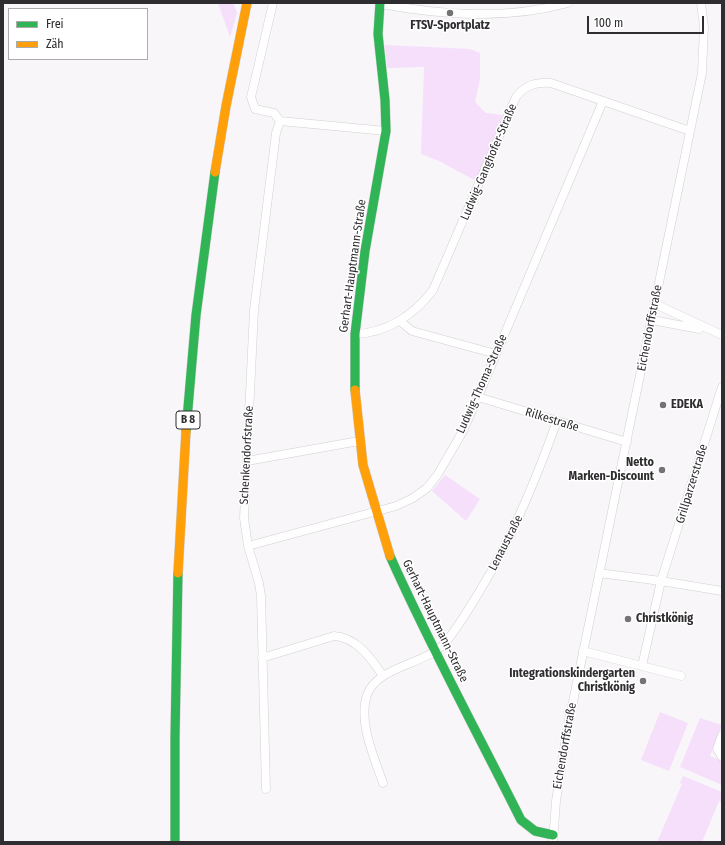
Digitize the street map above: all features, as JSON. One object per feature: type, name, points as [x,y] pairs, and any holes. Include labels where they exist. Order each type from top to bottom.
[{"type":"street","name":"B 8","points":[[175,842],[175,716],[178,572],[194,337],[216,164],[247,3]]},
{"type":"street","points":[[273,3],[251,97],[255,109],[274,113],[280,121],[386,131]]},
{"type":"street","points":[[381,3],[417,10],[486,14],[532,11],[568,3]]},
{"type":"street","name":"Gerhart-Hauptmann-Straße","points":[[381,3],[378,34],[385,100],[386,131],[364,258],[355,334],[355,398],[363,465],[390,556],[434,652],[450,679],[521,820],[527,828],[553,839]]},
{"type":"street","name":"Eichendorffstraße","points":[[553,839],[560,772],[583,650],[702,73],[704,27],[701,3]]},
{"type":"street","name":"Ludwig-Ganghofer-Straße","points":[[355,334],[370,332],[400,321],[418,308],[438,281],[514,102],[521,91],[534,84],[551,83],[690,131]]},
{"type":"street","name":"Ludwig-Thoma-Straße","points":[[248,546],[396,506],[413,498],[433,481],[463,430],[478,397],[603,101]]},
{"type":"street","name":"Schenkendorfstraße","points":[[266,789],[260,583],[248,546],[244,518],[254,310],[276,133],[280,121]]},
{"type":"street","points":[[655,304],[722,336]]},
{"type":"street","points":[[652,320],[707,330]]},
{"type":"street","points":[[400,321],[412,331],[496,354]]},
{"type":"street","name":"Grillparzerstraße","points":[[642,666],[661,581],[722,387]]},
{"type":"street","name":"Rilkestraße","points":[[478,397],[627,442]]},
{"type":"street","name":"Lenaustraße","points":[[383,676],[416,662],[445,644],[465,616],[502,553],[531,494],[557,421]]},
{"type":"street","points":[[247,461],[359,441]]},
{"type":"street","points":[[599,573],[722,591]]},
{"type":"street","points":[[262,658],[334,636],[344,637],[358,647],[383,676],[370,688],[365,704],[369,739],[383,783]]},
{"type":"street","points":[[583,650],[681,676]]},
{"type":"street","points":[[722,734],[717,749],[722,757]]},
{"type":"shaded area","points":[[218,3],[233,3],[237,13],[230,37]]},
{"type":"shaded area","points":[[385,45],[470,49],[480,53],[480,79],[475,102],[486,113],[503,115],[476,181],[439,161],[421,154],[424,67],[387,68]]},
{"type":"shaded area","points":[[445,475],[480,499],[466,521],[432,491]]},
{"type":"shaded area","points":[[660,712],[688,723],[669,771],[641,760]]},
{"type":"shaded area","points":[[700,718],[722,725],[710,756],[722,761],[722,785],[680,767]]},
{"type":"shaded area","points":[[683,776],[722,792],[722,802],[719,801],[702,842],[657,842],[682,784],[680,783]]},
{"type":"traffic: fast","points":[[355,390],[355,334],[365,251],[386,131],[385,100],[378,34],[380,3]]},
{"type":"traffic: fast","points":[[186,431],[196,315],[215,172]]},
{"type":"traffic: fast","points":[[390,556],[437,656],[521,820],[535,831],[553,835]]},
{"type":"traffic: fast","points":[[175,842],[178,573]]},
{"type":"traffic: slow","points":[[215,172],[226,106],[247,3]]},
{"type":"traffic: slow","points":[[355,390],[363,465],[390,556]]},
{"type":"traffic: slow","points":[[178,573],[186,431]]},
{"type":"place","name":"FTSV-Sportplatz","points":[[450,13]]},
{"type":"place","name":"EDEKA","points":[[663,405]]},
{"type":"place","name":"Netto Marken-Discount","points":[[662,470]]},
{"type":"place","name":"Christkönig","points":[[628,619]]},
{"type":"place","name":"Integrationskindergarten Christkönig","points":[[643,681]]}]
